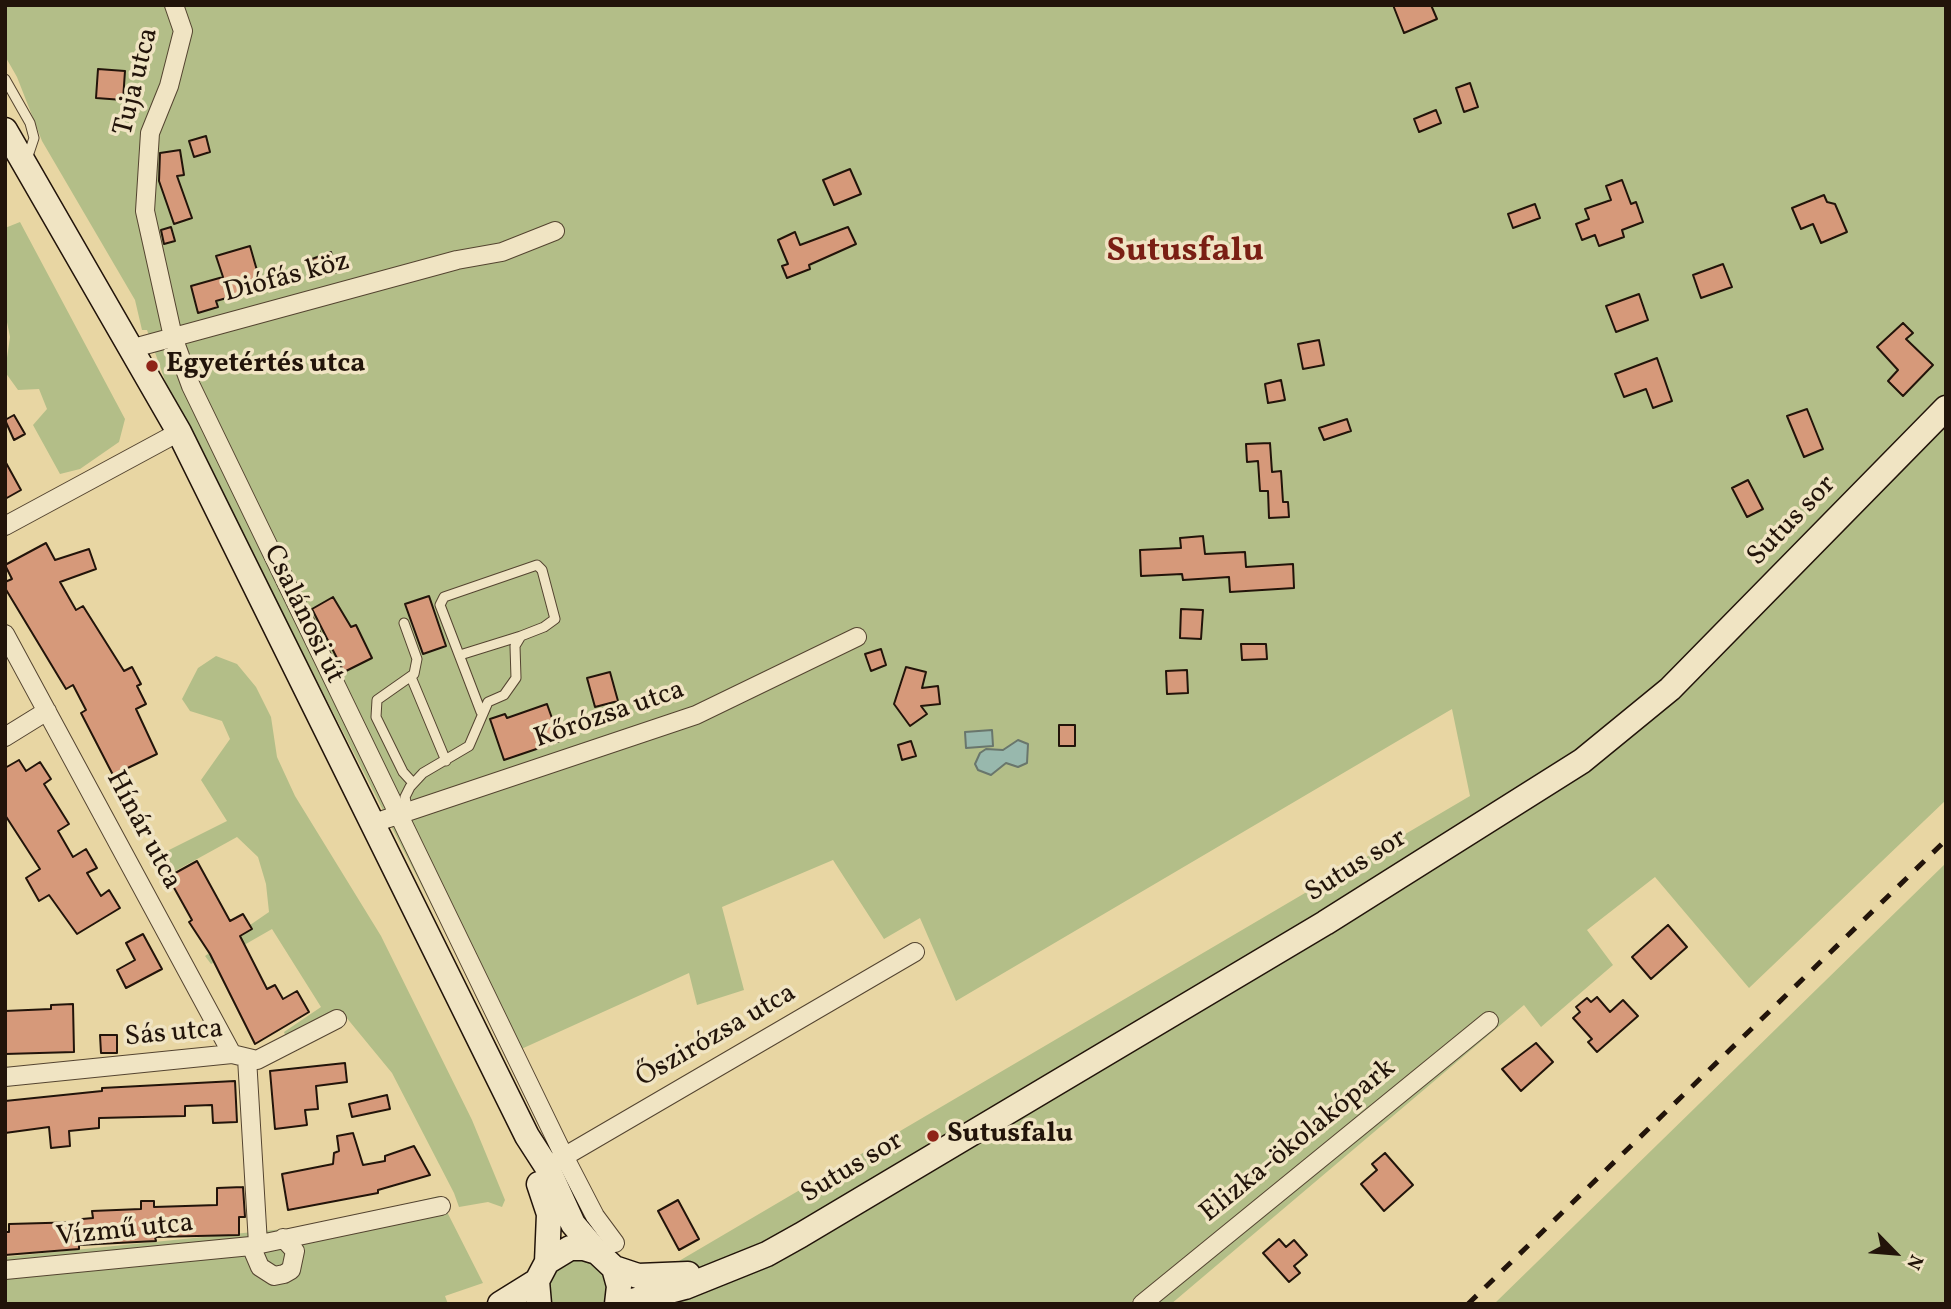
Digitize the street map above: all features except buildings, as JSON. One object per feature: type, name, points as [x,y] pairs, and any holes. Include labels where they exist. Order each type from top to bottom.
[{"type":"main road","name":"Csalánosi út","points":[[5,130],[179,432],[527,1136],[549,1214],[541,1282]]},
{"type":"main road","name":"Sutus sor","points":[[720,1270],[767,1254],[801,1235],[1325,923],[1581,761],[1670,689],[1946,408]]},
{"type":"main road","name":"Csalánosi út","points":[[527,1136],[556,1162],[573,1224],[609,1254]]},
{"type":"main road","points":[[500,1304],[541,1282],[570,1248],[609,1254],[638,1276],[666,1277],[720,1270]]},
{"type":"main road","points":[[609,1254],[620,1286],[618,1304],[685,1287],[720,1270]]},
{"type":"street","name":"Tuja utca","points":[[174,5],[183,31],[169,86],[150,133],[145,211],[173,337],[191,386],[403,814],[556,1162]]},
{"type":"street","name":"Diófás köz","points":[[130,349],[457,260],[502,252],[555,231]]},
{"type":"street","points":[[5,526],[179,432]]},
{"type":"street","name":"Hínár utca","points":[[5,634],[240,1056]]},
{"type":"street","name":"Kőrózsa utca","points":[[371,824],[696,715],[858,637]]},
{"type":"street","points":[[5,737],[47,710]]},
{"type":"street","name":"Őszirózsa utca","points":[[556,1162],[915,952]]},
{"type":"street","name":"Sás utca","points":[[5,1077],[240,1056],[257,1060],[337,1018]]},
{"type":"street","name":"Elizka-ökolakópark","points":[[1142,1304],[1489,1021]]},
{"type":"street","points":[[240,1056],[255,1245],[260,1267],[274,1276],[291,1270],[295,1251],[283,1238]]},
{"type":"street","name":"Vízmű utca","points":[[5,1270],[255,1245],[441,1206]]},
{"type":"lane","points":[[5,79],[30,123],[34,138],[25,164]]},
{"type":"lane","points":[[460,655],[544,628],[555,619],[542,570],[537,565],[444,597],[440,605],[481,712]]},
{"type":"lane","points":[[404,623],[416,659],[414,674],[377,700],[376,717],[403,772],[413,783]]},
{"type":"lane","points":[[403,814],[405,797],[413,783],[423,773],[469,746],[475,736],[481,712],[488,702],[504,695],[516,678],[515,646],[521,636]]},
{"type":"lane","points":[[411,677],[446,761]]},
{"type":"green space","points":[[5,5],[1946,5],[1946,800],[1749,988],[1655,877],[1587,930],[1613,965],[1541,1027],[1524,1005],[1171,1304],[638,1304],[697,1281],[679,1261],[1470,796],[1452,709],[956,1001],[920,918],[884,939],[833,860],[722,907],[744,990],[697,1005],[689,973],[508,1055],[168,389],[147,330],[142,330],[135,300],[42,141],[17,77],[5,56]]},
{"type":"green space","points":[[20,222],[125,419],[119,442],[80,469],[60,474],[33,425],[47,409],[39,389],[18,390],[5,372],[10,337],[5,312],[5,228]]},
{"type":"green space","points":[[216,656],[237,664],[256,687],[271,717],[277,757],[295,796],[381,936],[472,1120],[505,1200],[502,1207],[488,1202],[459,1207],[392,1073],[341,1011],[287,1040],[284,1032],[321,1007],[272,929],[211,964],[205,956],[269,912],[266,884],[258,857],[237,837],[168,875],[159,855],[227,821],[201,780],[230,739],[222,721],[190,711],[182,699],[198,668]]},
{"type":"green space","points":[[1946,863],[1946,1304],[1494,1304]]},
{"type":"green space","points":[[439,1196],[483,1283],[445,1296],[448,1304],[5,1304],[5,1257],[313,1226]]},
{"type":"green space","points":[[573,1259],[591,1261],[609,1280],[607,1304],[549,1304],[546,1292],[551,1274]]},
{"type":"water","points":[[992,730],[993,746],[966,748],[965,732]]},
{"type":"water","points":[[1018,740],[1028,744],[1027,763],[1018,767],[1006,763],[991,775],[978,770],[975,764],[980,753],[986,749],[1003,750]]},
{"type":"railway","points":[[1468,1304],[1946,840]]},
{"type":"place","name":"Egyetértés utca","points":[[152,366]]},
{"type":"place","name":"Sutusfalu","points":[[933,1136]]},
{"type":"district","name":"Sutusfalu","points":[[1185,254]]}]
